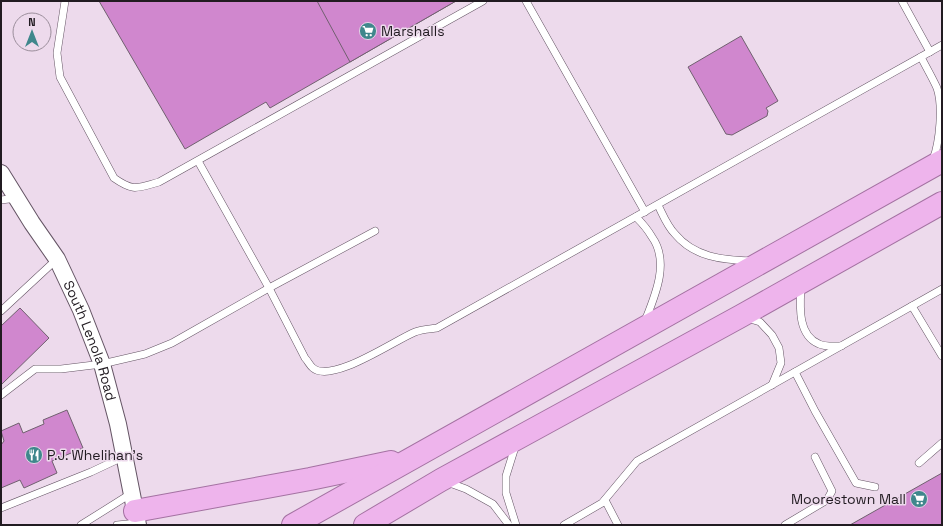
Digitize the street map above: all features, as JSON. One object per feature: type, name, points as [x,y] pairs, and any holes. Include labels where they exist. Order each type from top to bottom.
[{"type":"highway","points":[[293,525],[936,164]]},
{"type":"highway","points":[[365,525],[441,480],[741,316],[942,203]]},
{"type":"highway","points":[[136,513],[303,481],[412,458]]},
{"type":"street","name":"South Lenola Road","points":[[1,173],[9,199],[32,223],[57,259],[78,303],[102,364],[113,402],[136,513]]},
{"type":"lane","points":[[65,1],[57,53],[60,77],[114,178],[126,186],[137,188],[159,182],[483,1]]},
{"type":"lane","points":[[526,1],[645,212]]},
{"type":"lane","points":[[902,1],[930,52]]},
{"type":"lane","points":[[198,160],[306,358],[313,368],[322,371],[334,370],[352,365],[416,332],[437,328],[942,45]]},
{"type":"lane","points":[[921,57],[937,89],[940,111],[936,164]]},
{"type":"lane","points":[[658,205],[675,234],[696,251],[723,260],[763,261]]},
{"type":"lane","points":[[636,217],[653,237],[658,247],[660,258],[660,270],[656,294],[643,328]]},
{"type":"lane","points":[[1,395],[35,370],[61,369],[102,364],[145,354],[172,343],[269,288],[375,231]]},
{"type":"lane","points":[[1,311],[57,259]]},
{"type":"lane","points":[[802,281],[800,312],[802,323],[810,338],[819,344],[841,346]]},
{"type":"lane","points":[[564,525],[602,503],[637,461],[942,289]]},
{"type":"lane","points":[[912,306],[942,356]]},
{"type":"lane","points":[[741,316],[760,322],[772,335],[779,348],[781,363],[772,385]]},
{"type":"lane","points":[[795,372],[856,482],[875,487]]},
{"type":"lane","points":[[516,525],[506,492],[506,476],[517,438]]},
{"type":"lane","points":[[919,463],[942,443]]},
{"type":"lane","points":[[1,508],[91,472],[125,456]]},
{"type":"lane","points":[[785,525],[827,500],[832,491],[815,457]]},
{"type":"lane","points":[[441,480],[466,489],[493,504],[509,525]]},
{"type":"lane","points":[[605,500],[618,525]]},
{"type":"lane","points":[[81,525],[136,513]]},
{"type":"lane","points":[[117,525],[136,513]]},
{"type":"building","points":[[99,1],[456,1],[270,108],[266,102],[185,149]]},
{"type":"building","name":"Marshalls","points":[[317,1],[456,1],[350,62]]},
{"type":"building","points":[[741,36],[778,101],[766,108],[768,111],[767,116],[732,135],[726,134],[688,67]]},
{"type":"building","points":[[20,308],[49,338],[1,385],[1,326]]},
{"type":"building","name":"P.J. Whelihan's","points":[[67,410],[83,448],[52,461],[57,473],[24,488],[20,480],[1,488],[1,445],[4,441],[1,431],[19,423],[23,433],[44,424],[43,420]]},
{"type":"building","name":"Moorestown Mall","points":[[942,473],[942,525],[850,525]]},
{"type":"place","name":"Marshalls","points":[[368,31]]},
{"type":"place","name":"P.J. Whelihan's","points":[[34,455]]},
{"type":"place","name":"Moorestown Mall","points":[[919,499]]}]
